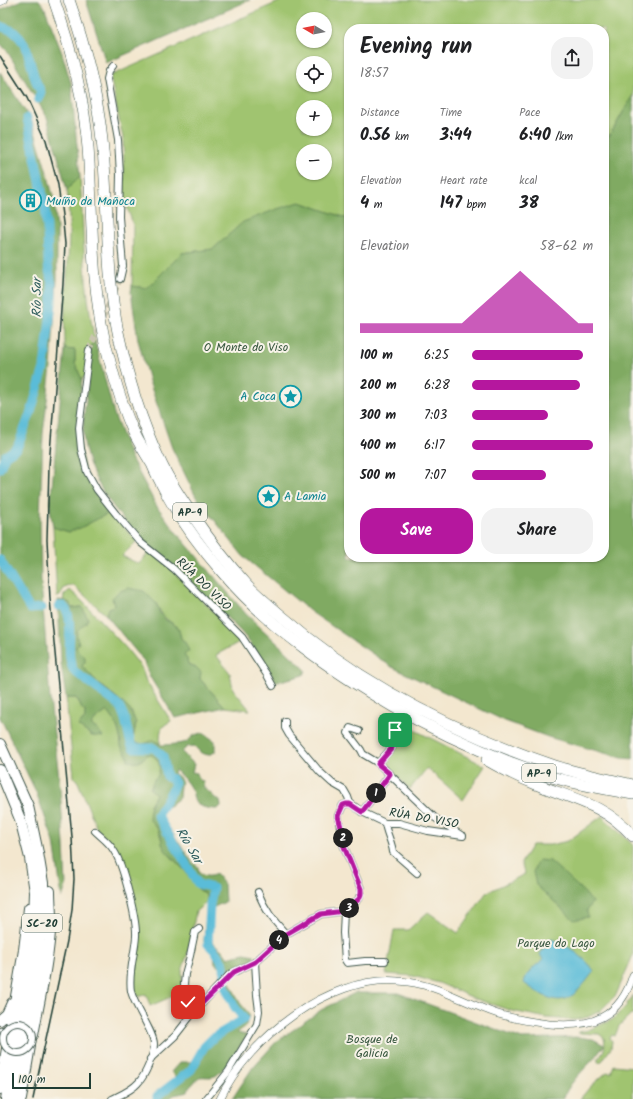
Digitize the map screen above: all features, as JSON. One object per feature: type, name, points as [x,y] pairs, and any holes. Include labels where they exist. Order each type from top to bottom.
[{"type":"highway","name":"AP-9","points":[[54,0],[68,42],[77,78],[88,145],[92,242],[96,293],[104,336],[116,383],[131,427],[169,499],[194,536],[224,574],[269,618],[295,640],[363,688],[449,737],[546,775],[597,788],[633,794]]},
{"type":"highway","name":"AP-9","points":[[69,0],[90,69],[97,103],[106,193],[107,241],[111,289],[118,332],[129,379],[159,460],[178,493],[203,531],[251,588],[276,611],[307,637],[368,680],[414,706],[471,734],[557,766],[633,785]]},
{"type":"highway","points":[[449,737],[531,782],[590,804],[614,818],[633,836]]},
{"type":"highway","name":"SC-20","points":[[0,744],[28,806],[42,883],[43,909],[38,959],[14,1099]]},
{"type":"highway","name":"SC-20","points":[[0,770],[20,819],[30,858],[35,892],[33,944],[6,1099]]},
{"type":"highway","points":[[28,806],[37,825],[44,855],[49,887],[51,918],[48,949],[33,1035]]},
{"type":"highway","points":[[0,1080],[24,950],[29,907],[30,858]]},
{"type":"highway","points":[[0,1020],[7,1014],[16,996]]},
{"type":"highway","points":[[21,1099],[30,1046]]},
{"type":"street","points":[[0,2],[4,0]]},
{"type":"street","points":[[113,66],[109,70],[107,79],[118,140],[120,175],[119,217],[124,266],[120,279]]},
{"type":"street","name":"RÚA DO VISO","points":[[89,350],[79,428],[81,449],[87,472],[97,490],[140,542],[174,569],[237,631],[249,647],[273,686]]},
{"type":"street","name":"RÚA DO VISO","points":[[284,721],[285,728],[289,735],[320,772],[332,783],[344,790],[350,804],[362,812],[384,823],[399,823],[428,831],[462,836],[435,818],[390,774]]},
{"type":"street","points":[[378,764],[392,748],[392,737],[400,724]]},
{"type":"street","points":[[359,731],[350,728],[348,733],[363,754],[390,774],[362,812]]},
{"type":"street","points":[[150,1059],[175,1036],[192,1013],[234,972],[255,962],[286,934],[321,914],[344,911],[354,905],[359,899],[361,889],[343,844],[342,831],[338,816],[343,805],[350,804]]},
{"type":"street","points":[[384,823],[393,852],[400,860],[417,873]]},
{"type":"street","points":[[95,831],[114,851],[122,870],[135,918],[136,936],[131,973],[131,992],[154,1044],[150,1059],[139,1083],[116,1098]]},
{"type":"street","points":[[258,892],[264,907],[286,934]]},
{"type":"street","points":[[344,911],[344,960],[348,963],[385,961]]},
{"type":"street","points":[[192,1013],[184,988],[185,974],[195,932],[199,929]]},
{"type":"street","points":[[206,1099],[228,1072],[257,1024],[259,1011],[256,995],[255,962]]},
{"type":"street","points":[[220,1099],[246,1059],[277,1029],[315,1003],[352,986],[374,981],[397,980],[426,985],[497,1013],[537,1022],[571,1026],[590,1022],[609,1013],[624,997],[633,975]]},
{"type":"street","points":[[0,1031],[16,1023],[29,1027],[33,1035],[30,1046],[23,1052],[14,1052],[10,1050],[2,1042],[8,1028]]},
{"type":"green space","points":[[22,0],[39,0],[44,6],[62,53],[71,83],[80,177],[67,190],[47,117],[7,51],[0,43],[0,10]]},
{"type":"green space","points":[[86,0],[250,0],[106,63]]},
{"type":"green space","points":[[283,0],[633,0],[633,95],[609,136],[609,24],[344,24],[344,217],[300,202],[243,223],[213,249],[182,253],[147,288],[132,286],[133,224],[125,202],[123,138],[110,76]]},
{"type":"green space","points":[[0,72],[32,122],[54,200],[57,229],[57,279],[51,367],[43,434],[40,516],[41,582],[50,699],[60,787],[64,844],[66,886],[62,898],[54,842],[36,792],[0,717]]},
{"type":"green space","name":"O Monte do Viso","points":[[633,95],[633,759],[622,758],[548,737],[505,721],[392,667],[311,612],[243,556],[196,497],[172,448],[149,381],[138,340],[131,292],[132,286],[147,288],[182,253],[213,249],[243,222],[277,209],[300,202],[344,217],[344,562],[609,562],[610,135]]},
{"type":"green space","points":[[80,177],[84,259],[88,300],[95,341],[91,346],[89,370],[82,380],[75,363],[75,350],[65,349],[65,312],[69,234],[67,190]]},
{"type":"green space","points":[[95,341],[114,414],[130,456],[156,505],[176,532],[246,614],[306,670],[304,675],[276,682],[246,637],[221,612],[148,546],[106,497],[92,470],[83,437],[91,346]]},
{"type":"green space","points":[[65,349],[75,350],[75,363],[82,380],[77,429],[85,474],[96,494],[111,513],[69,532],[53,527],[50,508]]},
{"type":"green space","points":[[111,513],[137,541],[122,556],[139,564],[150,551],[171,569],[238,636],[241,641],[216,655],[230,673],[233,689],[250,710],[225,707],[200,679],[196,667],[188,664],[183,655],[186,644],[181,638],[178,627],[164,617],[156,603],[114,606],[108,608],[106,615],[73,585],[64,588],[60,596],[57,597],[53,527],[69,532]]},
{"type":"green space","points":[[128,588],[144,591],[156,603],[160,613],[166,620],[178,627],[181,638],[189,651],[184,655],[188,664],[196,667],[201,672],[200,679],[225,707],[175,718],[150,677],[143,660],[106,615],[108,608],[114,606],[112,598],[118,592]]},
{"type":"green space","points":[[70,590],[126,648],[141,667],[146,681],[171,721],[162,728],[160,734],[160,745],[157,741],[142,744],[136,743],[133,739],[136,723],[131,711],[98,683],[82,666],[80,652],[74,647],[78,628],[88,619],[82,607],[71,608],[63,601],[64,595]]},
{"type":"green space","points":[[58,600],[70,603],[71,608],[82,607],[88,619],[86,623],[77,631],[79,644],[75,647],[85,657],[85,662],[82,666],[98,683],[131,711],[136,723],[133,739],[136,743],[145,744],[153,739],[160,745],[170,745],[186,742],[194,735],[203,733],[215,741],[215,752],[208,755],[201,753],[194,746],[187,747],[182,752],[194,764],[192,772],[197,773],[199,779],[203,782],[204,788],[220,801],[221,806],[218,809],[215,809],[205,808],[199,805],[195,801],[192,790],[188,784],[175,770],[174,774],[179,777],[182,783],[180,785],[179,798],[169,806],[164,807],[160,815],[192,862],[198,867],[199,873],[208,876],[216,874],[224,884],[225,902],[212,908],[212,942],[222,950],[228,958],[245,953],[254,955],[253,961],[231,969],[229,981],[240,1003],[249,1014],[246,1026],[237,1033],[248,1035],[218,1074],[213,1077],[199,1077],[189,1088],[188,1092],[174,1095],[169,1099],[155,1099],[155,1095],[175,1079],[175,1076],[171,1072],[180,1062],[191,1062],[202,1046],[213,1035],[241,1018],[227,994],[221,968],[215,963],[214,953],[205,945],[206,895],[196,887],[186,872],[165,850],[158,829],[149,819],[150,805],[156,794],[150,789],[154,779],[158,776],[159,762],[155,757],[148,754],[139,762],[128,760],[121,746],[117,726],[107,711],[91,725],[98,730],[103,737],[92,736],[78,726],[85,718],[85,711],[81,708],[80,703],[76,698],[66,698],[61,664]]},
{"type":"green space","points":[[66,698],[76,698],[85,711],[85,718],[78,726],[92,736],[98,730],[91,725],[107,711],[115,723],[122,747],[126,754],[140,762],[148,754],[154,756],[159,762],[160,769],[156,794],[150,805],[155,827],[158,829],[165,850],[186,872],[196,887],[206,895],[207,902],[196,911],[188,952],[182,971],[182,992],[150,1006],[146,994],[138,997],[134,990],[140,935],[124,869],[117,849],[97,829],[78,782],[74,777]]},
{"type":"green space","points":[[405,725],[485,766],[463,800],[427,768],[410,789],[384,763],[397,748],[397,737]]},
{"type":"green space","name":"Parque do Lago","points":[[602,816],[633,845],[633,955],[616,995],[600,1011],[588,1017],[575,1020],[547,1018],[512,1011],[476,999],[439,983],[413,976],[386,974],[394,930],[408,930],[428,912],[458,933],[486,893],[525,874],[521,863],[532,845],[550,845],[568,841]]},
{"type":"green space","points":[[538,860],[550,861],[585,893],[592,902],[587,910],[588,917],[574,920],[536,885],[533,872]]},
{"type":"green space","name":"Bosque de Galicia","points":[[355,993],[398,993],[522,1039],[578,1037],[593,1039],[604,1045],[594,1059],[571,1084],[563,1099],[232,1099],[253,1067],[276,1042],[321,1010]]},
{"type":"green space","points":[[633,995],[633,1014],[631,1014],[619,1026],[615,1036],[612,1035],[610,1038],[612,1041],[611,1048],[602,1061],[598,1062],[598,1059],[604,1049],[604,1038],[599,1034],[578,1033],[612,1020],[627,1005],[626,1004],[631,1000]]},
{"type":"green space","points":[[614,1065],[633,1067],[633,1099],[580,1099],[590,1087],[607,1072],[611,1073]]},
{"type":"water","points":[[551,939],[563,944],[575,952],[591,966],[594,971],[578,991],[563,1000],[555,1000],[547,997],[524,983],[529,973],[543,960],[540,954]]},
{"type":"waterway","name":"Río Sar","points":[[0,26],[13,31],[26,47],[35,79],[41,92],[38,99]]},
{"type":"waterway","name":"Río Sar","points":[[0,468],[5,456],[17,448],[31,412],[44,368],[52,303],[52,285],[48,265],[45,206],[27,118]]},
{"type":"waterway","name":"Río Sar","points":[[0,560],[30,609],[42,608]]},
{"type":"waterway","name":"Río Sar","points":[[59,606],[63,606],[69,619],[70,655],[71,664],[74,671],[117,704],[121,709],[133,748],[154,748],[163,756],[167,777],[172,779],[175,783],[157,815],[198,884],[213,888],[210,905],[208,944],[216,952],[224,965],[225,986],[234,1006],[244,1019],[214,1037],[204,1047],[191,1070],[157,1096],[157,1099]]},
{"type":"tunnel","points":[[89,350],[120,279]]},
{"type":"railway","points":[[0,56],[27,98],[46,140],[58,185],[65,244],[49,466],[47,540],[50,599],[72,837],[74,879],[72,910],[67,941],[33,1099]]},
{"type":"place","name":"Muíño da Mañoca","points":[[31,201]]},
{"type":"place","name":"A Coca","points":[[291,396]]},
{"type":"place","name":"A Lamia","points":[[268,496]]},
{"type":"route","points":[[188,1002],[192,1013],[230,974],[255,962],[286,934],[321,914],[344,911],[354,905],[359,899],[361,889],[343,844],[342,831],[338,816],[343,805],[346,804],[350,804],[362,812],[390,774],[378,764],[392,748],[392,737],[395,730]]}]
